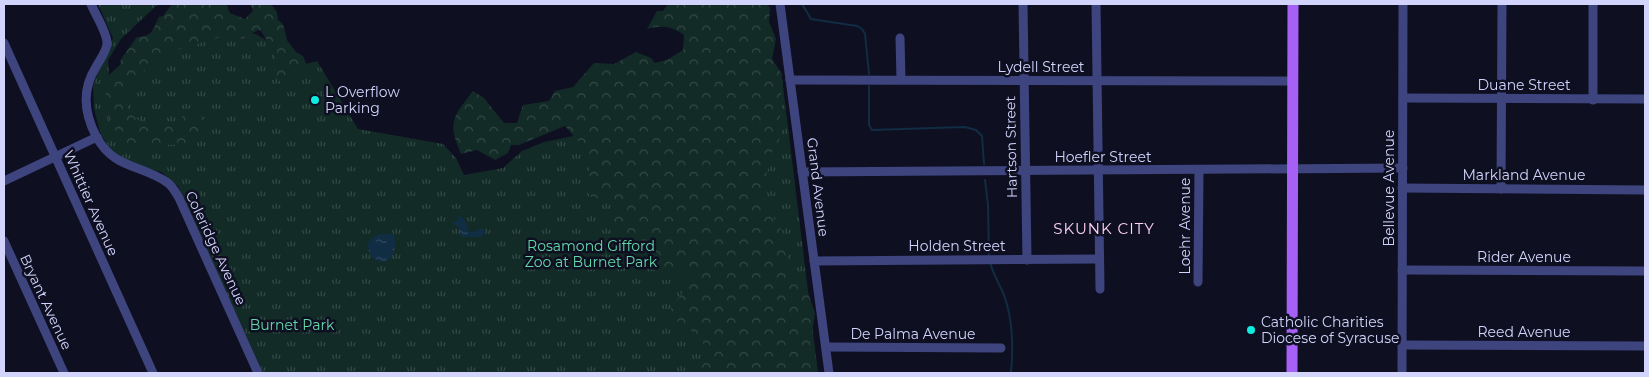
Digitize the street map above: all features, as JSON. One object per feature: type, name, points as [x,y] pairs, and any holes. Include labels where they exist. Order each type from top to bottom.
[{"type":"main road","points":[[1292,373],[1293,4]]},
{"type":"street","name":"Coleridge Avenue","points":[[91,4],[107,39],[107,45],[88,78],[86,93],[87,111],[97,137],[114,158],[164,181],[180,198],[258,373]]},
{"type":"street","name":"Grand Avenue","points":[[780,4],[829,373]]},
{"type":"street","name":"Hartson Street","points":[[1023,4],[1027,260]]},
{"type":"street","points":[[1096,4],[1100,289]]},
{"type":"street","name":"Bellevue Avenue","points":[[1402,373],[1403,4]]},
{"type":"street","points":[[1501,189],[1502,4]]},
{"type":"street","points":[[1593,4],[1593,100]]},
{"type":"street","points":[[900,38],[901,80]]},
{"type":"street","name":"Whittier Avenue","points":[[4,43],[153,373]]},
{"type":"street","name":"Lydell Street","points":[[790,80],[1292,81]]},
{"type":"street","name":"Duane Street","points":[[1403,98],[1645,100]]},
{"type":"street","points":[[4,180],[97,137]]},
{"type":"street","name":"Hoefler Street","points":[[802,172],[1403,168]]},
{"type":"street","name":"Loehr Avenue","points":[[1198,282],[1199,170]]},
{"type":"street","name":"Markland Avenue","points":[[1402,188],[1645,190]]},
{"type":"street","name":"Bryant Avenue","points":[[4,241],[64,373]]},
{"type":"street","name":"Holden Street","points":[[814,261],[1099,259]]},
{"type":"street","name":"Rider Avenue","points":[[1402,270],[1645,271]]},
{"type":"street","name":"Reed Avenue","points":[[1402,345],[1645,346]]},
{"type":"street","name":"De Palma Avenue","points":[[826,348],[1001,348]]},
{"type":"green space","name":"Rosamond Gifford Zoo at Burnet Park","points":[[98,4],[158,4],[121,39],[108,60],[110,90],[177,40],[233,33],[256,34],[306,64],[317,61],[358,129],[443,144],[456,158],[464,175],[503,168],[522,151],[544,142],[578,135],[697,146],[782,78],[818,373],[263,373],[178,186],[161,172],[142,167],[115,155],[101,135],[94,109],[93,85],[113,38]]},
{"type":"green space","points":[[172,4],[226,4],[230,13],[245,19],[253,11],[250,4],[271,4],[277,12],[278,20],[283,24],[287,40],[296,52],[303,56],[308,68],[296,68],[289,80],[277,81],[275,54],[261,31],[258,30],[242,39],[219,37],[188,48],[182,48],[153,62],[126,87],[124,95],[129,113],[151,129],[159,124],[173,123],[186,114],[205,117],[208,132],[199,139],[187,143],[162,145],[158,148],[152,145],[142,148],[135,147],[120,137],[107,117],[105,102],[107,80],[111,73],[120,65],[121,59],[137,37],[150,34],[159,17],[163,16]]},
{"type":"green space","points":[[668,4],[767,4],[770,8],[769,22],[776,39],[772,59],[782,74],[779,146],[772,152],[762,192],[771,214],[786,237],[789,266],[808,293],[815,313],[810,347],[817,363],[814,373],[689,373],[704,364],[703,342],[700,342],[688,327],[672,318],[669,311],[688,285],[688,271],[676,272],[667,280],[663,279],[662,275],[646,265],[642,258],[624,258],[619,252],[620,244],[611,239],[610,234],[618,205],[591,197],[585,189],[590,155],[565,126],[519,145],[511,145],[508,153],[495,160],[477,150],[461,154],[454,134],[454,120],[473,91],[484,98],[504,123],[517,123],[523,105],[549,101],[555,91],[573,87],[594,63],[614,64],[636,52],[651,58],[655,63],[667,60],[683,50],[684,35],[679,32],[667,27],[647,29],[657,11],[663,11]]},
{"type":"water","points":[[458,216],[462,217],[468,225],[467,231],[474,232],[481,228],[485,233],[481,237],[461,237],[459,228],[452,222],[456,222]]},
{"type":"water","points":[[379,234],[394,234],[395,244],[394,252],[390,259],[381,262],[372,257],[368,247],[369,240]]},
{"type":"waterway","points":[[802,4],[811,19],[857,26],[862,29],[865,34],[869,74]]},
{"type":"waterway","points":[[869,86],[869,125],[872,130],[965,127],[976,130],[982,136],[984,164]]},
{"type":"waterway","points":[[985,180],[988,205],[989,257]]},
{"type":"waterway","points":[[990,262],[1005,298],[1010,316],[1011,373]]},
{"type":"place","name":"L Overflow Parking","points":[[315,100]]},
{"type":"place","name":"Catholic Charities Diocese of Syracuse","points":[[1251,330]]},
{"type":"district","name":"SKUNK CITY","points":[[1104,229]]},
{"type":"park label","name":"Burnet Park","points":[[292,325]]}]
